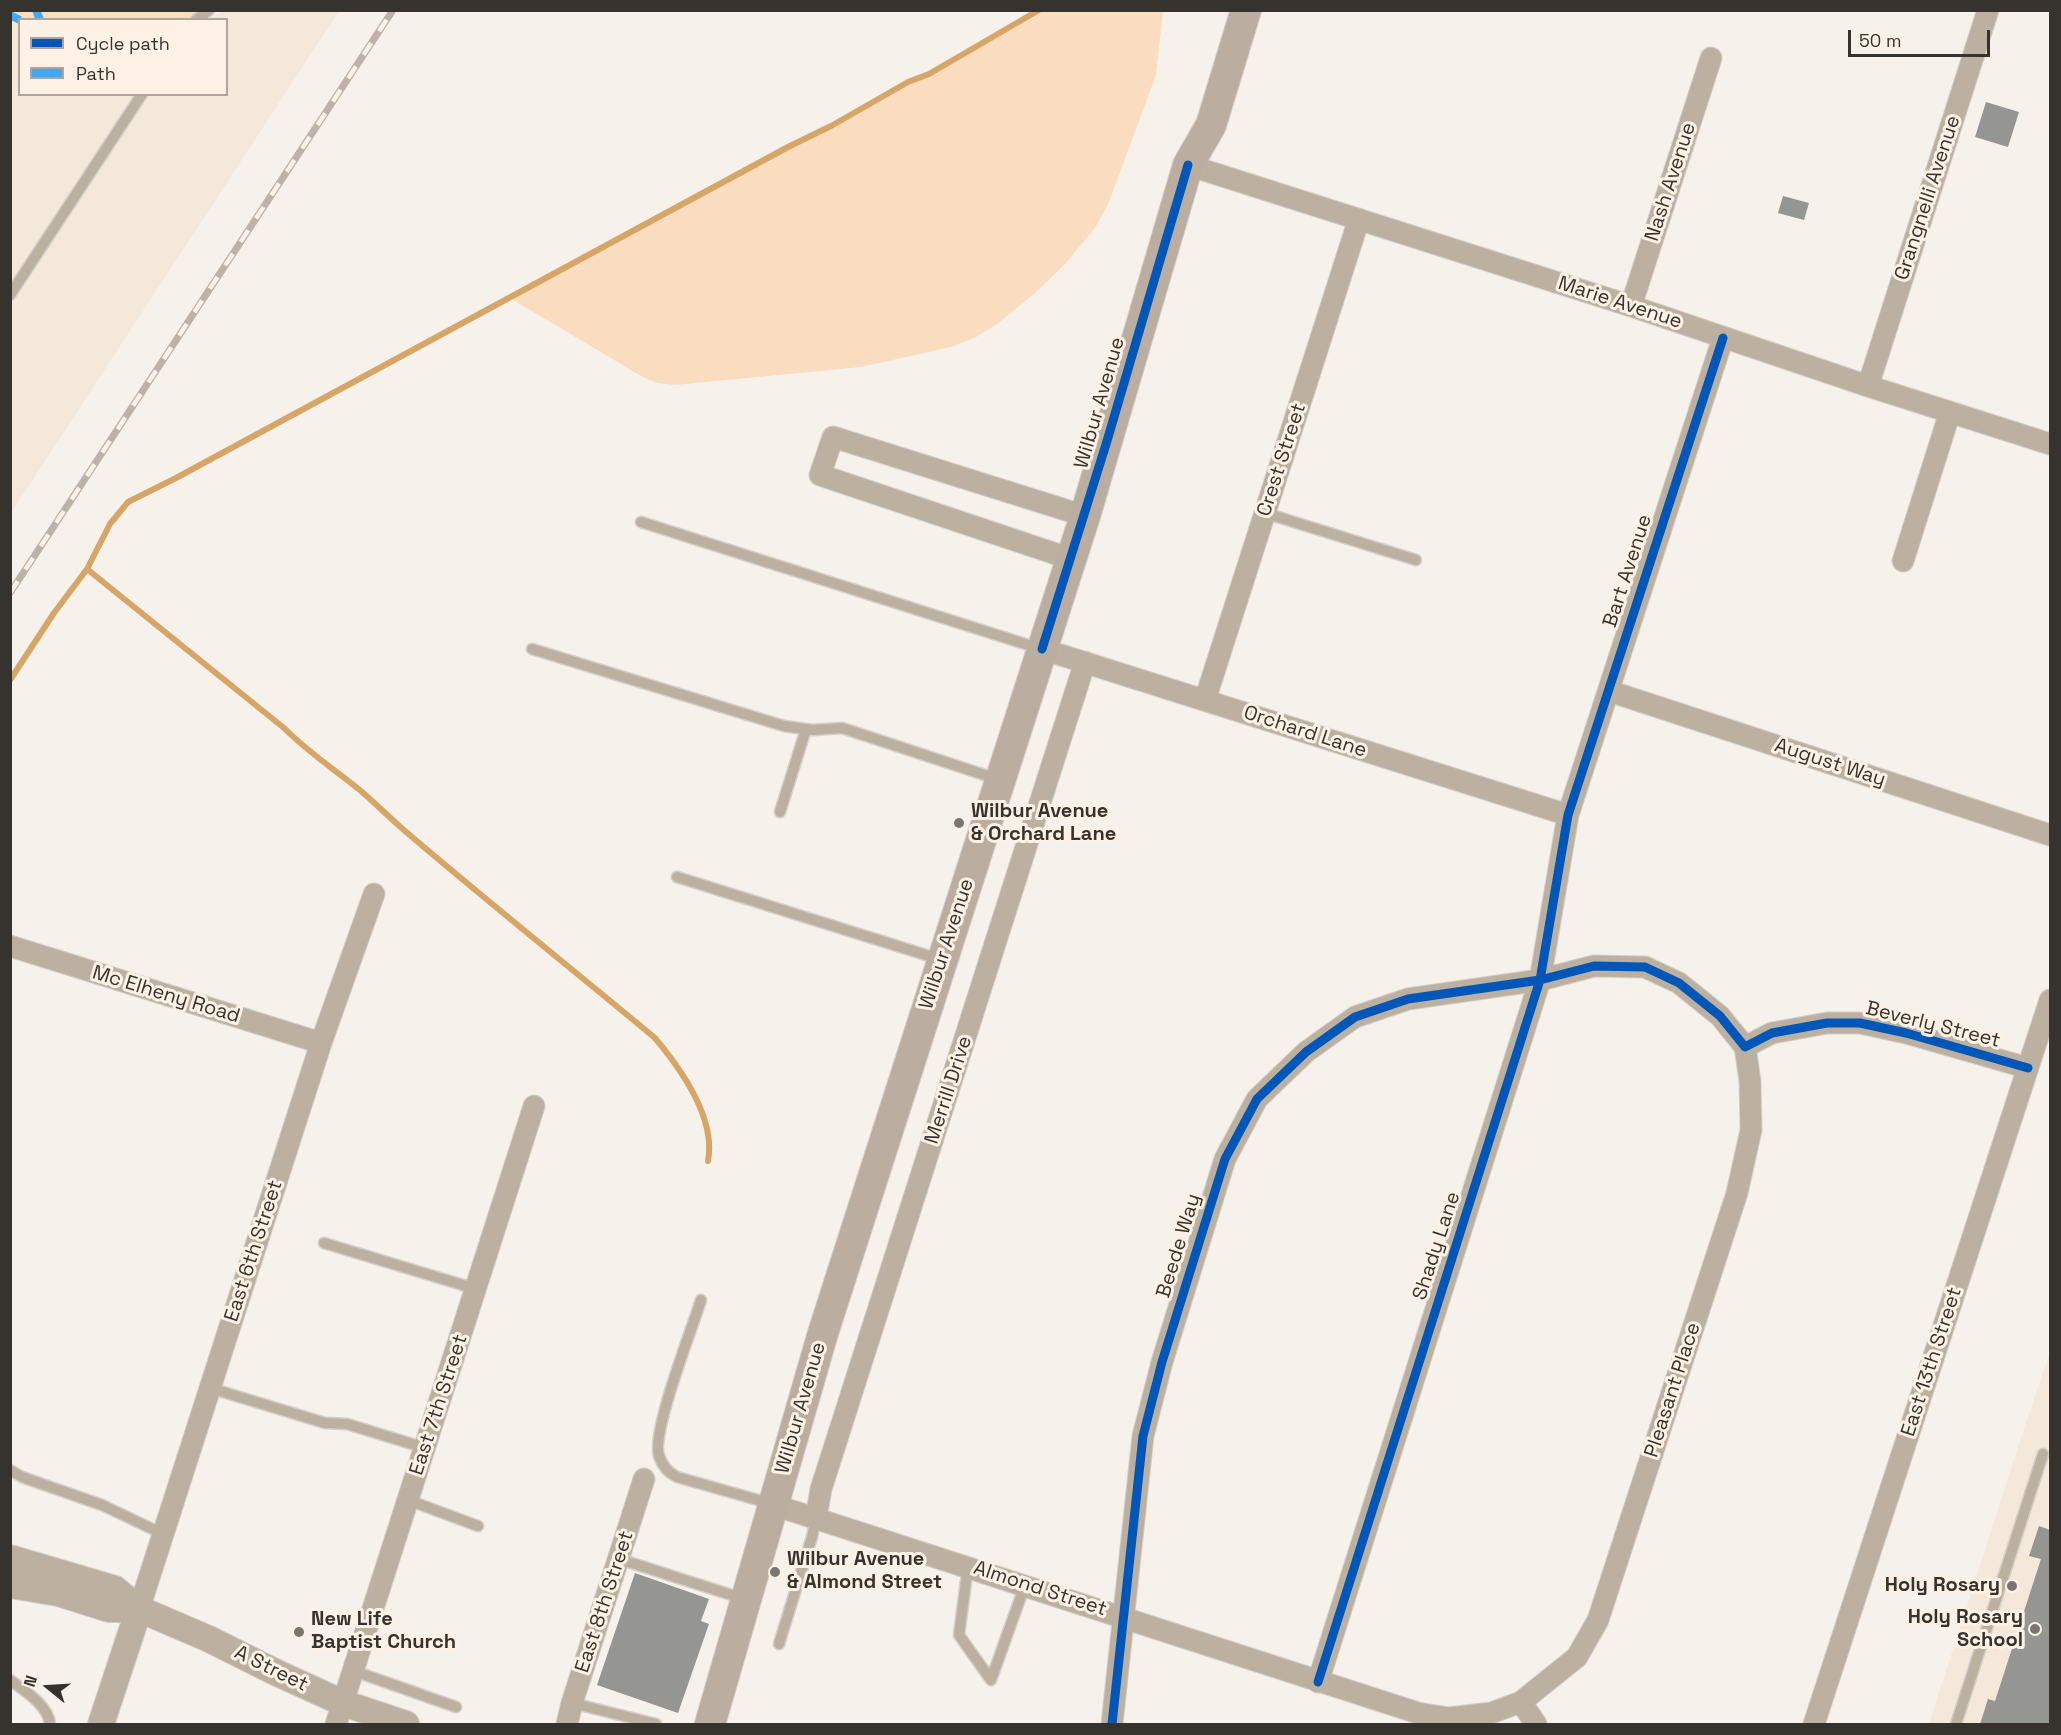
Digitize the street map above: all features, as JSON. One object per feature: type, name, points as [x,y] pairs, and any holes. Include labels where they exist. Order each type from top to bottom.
[{"type":"main road","name":"Wilbur Avenue","points":[[1188,165],[1190,120],[1225,10]]},
{"type":"main road","name":"Wilbur Avenue","points":[[710,1725],[823,1334],[1085,516],[1188,165],[1210,124],[1246,10]]},
{"type":"main road","points":[[733,1644],[730,1705],[733,1725]]},
{"type":"street","name":"Grangnelli Avenue","points":[[1868,386],[1988,10]]},
{"type":"street","name":"Nash Avenue","points":[[1631,306],[1711,58]]},
{"type":"street","name":"Marie Avenue","points":[[1188,165],[1631,306],[1868,386],[2050,444]]},
{"type":"street","name":"Crest Street","points":[[1205,700],[1359,219]]},
{"type":"street","name":"Bart Avenue","points":[[1568,815],[1723,338]]},
{"type":"street","points":[[1903,561],[1950,412]]},
{"type":"street","points":[[1071,559],[820,475],[833,437],[1085,516]]},
{"type":"street","name":"Orchard Lane","points":[[1042,649],[1568,815]]},
{"type":"street","name":"Merrill Drive","points":[[816,1518],[821,1489],[1085,663]]},
{"type":"street","name":"August Way","points":[[1609,691],[2050,835]]},
{"type":"street","name":"Shady Lane","points":[[1318,1682],[1540,980],[1568,815]]},
{"type":"street","name":"East 6th Street","points":[[139,1609],[321,1044],[374,894]]},
{"type":"street","name":"Mc Elheny Road","points":[[10,946],[321,1044]]},
{"type":"street","points":[[1540,980],[1594,966],[1645,968],[1679,983],[1720,1016],[1745,1047]]},
{"type":"street","name":"Beede Way","points":[[1112,1725],[1122,1616],[1145,1426],[1162,1362],[1225,1159],[1257,1099],[1306,1052],[1356,1017],[1408,999],[1540,980]]},
{"type":"street","name":"East 13th Street","points":[[1814,1725],[2050,999]]},
{"type":"street","name":"Beverly Street","points":[[1745,1047],[1772,1033],[1827,1023],[1860,1023],[1906,1033],[2028,1068]]},
{"type":"street","name":"Pleasant Place","points":[[1521,1702],[1577,1657],[1598,1620],[1737,1193],[1751,1130],[1750,1081],[1745,1047]]},
{"type":"street","name":"East 7th Street","points":[[340,1714],[534,1106]]},
{"type":"street","name":"East 8th Street","points":[[567,1725],[572,1703],[644,1479]]},
{"type":"street","name":"Almond Street","points":[[774,1504],[1418,1713],[1449,1718],[1491,1713],[1521,1702]]},
{"type":"street","name":"A Street","points":[[10,1558],[115,1590],[139,1609],[211,1640],[340,1714],[406,1725]]},
{"type":"street","name":"A Street","points":[[10,1585],[58,1593],[109,1609],[139,1609]]},
{"type":"street","points":[[101,1725],[139,1609]]},
{"type":"street","points":[[1521,1702],[1536,1725]]},
{"type":"lane","points":[[10,295],[141,96]]},
{"type":"lane","points":[[1265,513],[1416,560]]},
{"type":"lane","points":[[641,522],[1042,649]]},
{"type":"lane","points":[[532,649],[784,726],[806,729],[843,728],[1000,780]]},
{"type":"lane","points":[[780,812],[806,729]]},
{"type":"lane","points":[[677,877],[942,960]]},
{"type":"lane","points":[[324,1243],[476,1289]]},
{"type":"lane","name":"Almond Street","points":[[701,1300],[657,1438],[658,1455],[670,1473],[774,1504]]},
{"type":"lane","points":[[210,1388],[325,1423],[347,1424],[425,1448]]},
{"type":"lane","points":[[1956,1725],[2043,1454]]},
{"type":"lane","points":[[10,1470],[22,1477],[102,1505],[163,1533]]},
{"type":"lane","points":[[408,1500],[478,1526]]},
{"type":"lane","points":[[778,1644],[816,1518]]},
{"type":"lane","points":[[619,1559],[746,1599]]},
{"type":"lane","points":[[969,1566],[959,1635],[991,1680],[1025,1585]]},
{"type":"lane","points":[[354,1671],[456,1707]]},
{"type":"lane","points":[[10,1680],[41,1706],[50,1720],[50,1725]]},
{"type":"lane","points":[[572,1703],[656,1725]]},
{"type":"shaded area","points":[[10,11],[209,11],[198,18],[18,18],[18,25],[11,22]]},
{"type":"shaded area","points":[[224,11],[339,11],[11,513],[11,22],[18,25],[18,96],[228,96],[228,18],[208,18]]},
{"type":"shaded area","points":[[1039,11],[1163,11],[1156,75],[1109,202],[1095,228],[1065,264],[1034,294],[997,324],[976,337],[951,347],[861,367],[675,385],[657,383],[641,376],[510,298],[831,126],[908,82],[929,74]]},
{"type":"shaded area","name":"Holy Rosary","points":[[2050,1352],[2050,1724],[1929,1724],[2021,1438]]},
{"type":"building","points":[[1986,102],[2019,112],[2008,147],[1975,137]]},
{"type":"building","points":[[1783,196],[1809,203],[1804,220],[1778,213]]},
{"type":"building","name":"Holy Rosary School","points":[[2039,1526],[2050,1530],[2050,1724],[1980,1724],[1988,1699],[1995,1701],[2041,1559],[2029,1556]]},
{"type":"building","points":[[635,1573],[709,1599],[701,1621],[709,1624],[678,1713],[597,1685]]},
{"type":"waterway","points":[[10,680],[54,613],[87,569],[110,524],[128,502],[831,126],[908,82],[929,74],[1039,10]]},
{"type":"waterway","points":[[87,569],[361,791],[399,826],[655,1038],[685,1079],[702,1112],[707,1128],[708,1161]]},
{"type":"railway","points":[[10,593],[393,10]]},
{"type":"marked path","points":[[36,10],[39,18]]},
{"type":"marked path","points":[[10,15],[18,19]]},
{"type":"cycle path","points":[[1042,649],[1107,441],[1188,165]]},
{"type":"cycle path","points":[[1318,1682],[1540,980],[1568,815],[1723,338]]},
{"type":"cycle path","points":[[1112,1724],[1143,1436],[1162,1362],[1225,1159],[1257,1099],[1306,1052],[1355,1017],[1408,999],[1540,980],[1594,966],[1645,967],[1679,983],[1720,1016],[1745,1047],[1772,1033],[1827,1023],[1860,1023],[1906,1033],[2028,1068]]},
{"type":"place","name":"Wilbur Avenue & Orchard Lane","points":[[959,823]]},
{"type":"place","name":"Wilbur Avenue & Almond Street","points":[[775,1572]]},
{"type":"place","name":"Holy Rosary","points":[[2012,1586]]},
{"type":"place","name":"Holy Rosary School","points":[[2035,1629]]},
{"type":"place","name":"New Life Baptist Church","points":[[299,1632]]}]
